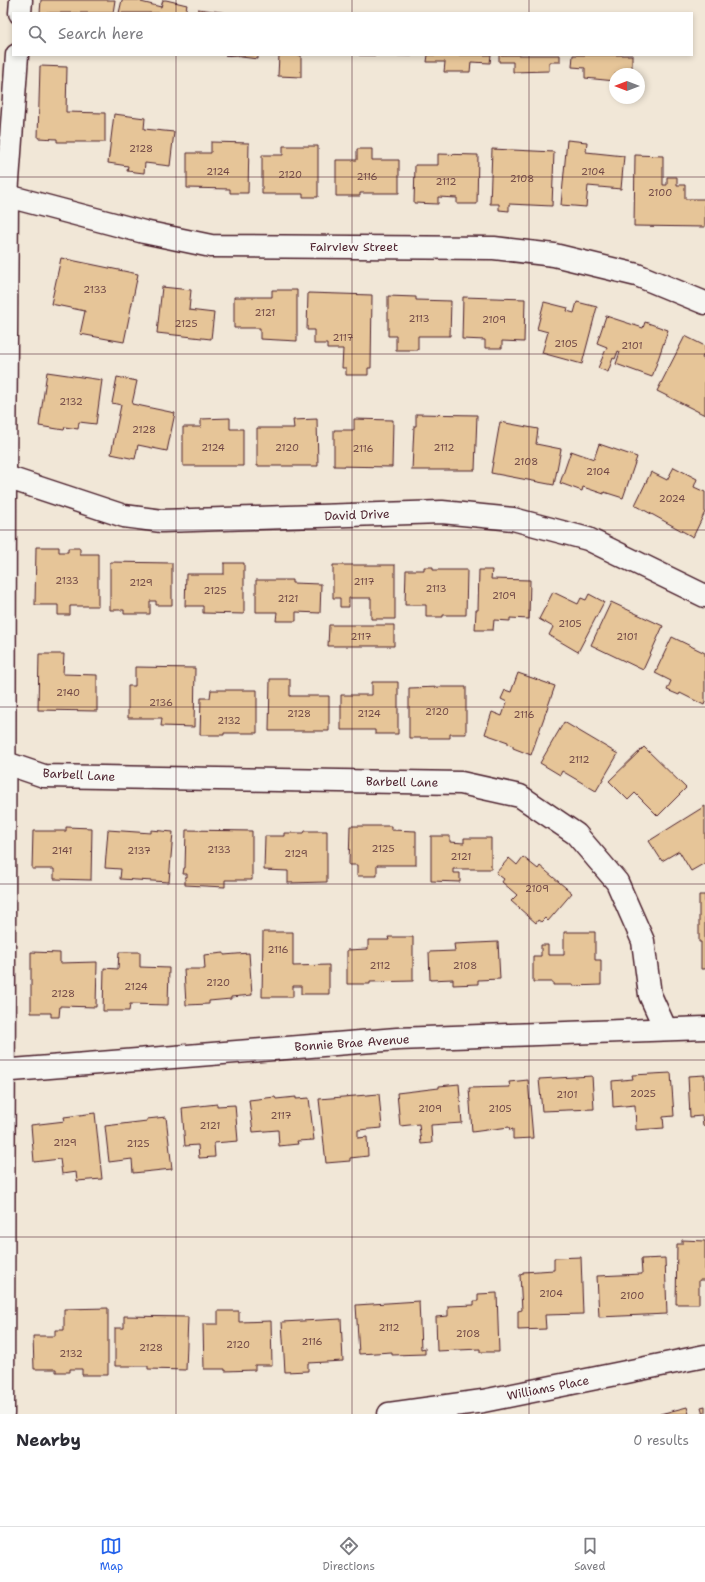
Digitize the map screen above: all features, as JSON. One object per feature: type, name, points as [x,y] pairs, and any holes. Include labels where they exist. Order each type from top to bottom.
[{"type":"street","points":[[20,12],[21,0]]},
{"type":"street","points":[[3,1414],[2,475],[4,195],[17,56]]},
{"type":"street","name":"Fairview Street","points":[[4,195],[144,232],[211,246],[494,248],[554,255],[637,275],[705,304]]},
{"type":"street","name":"David Drive","points":[[2,475],[124,516],[162,521],[442,512],[513,519],[588,539],[705,596]]},
{"type":"street","name":"Barbell Lane","points":[[2,761],[44,776],[461,783],[520,796],[576,834],[617,882],[643,941],[650,996],[665,1028]]},
{"type":"street","name":"Bonnie Brae Avenue","points":[[2,1071],[397,1039],[665,1028],[705,1028]]},
{"type":"street","name":"Williams Place","points":[[389,1414],[483,1401],[705,1356]]},
{"type":"building","points":[[41,0],[115,0],[113,12],[40,12]]},
{"type":"building","points":[[122,0],[141,0],[141,2],[161,7],[163,0],[187,5],[185,12],[119,12]]},
{"type":"building","points":[[198,9],[221,12],[197,12]]},
{"type":"building","points":[[233,56],[258,56],[258,59]]},
{"type":"building","points":[[279,56],[301,56],[301,77],[278,76]]},
{"type":"building","points":[[428,56],[491,56],[490,63],[471,62],[470,72],[444,72],[445,62],[427,62]]},
{"type":"building","points":[[499,56],[560,56],[560,62],[549,62],[549,71],[513,72],[513,62],[499,62]]},
{"type":"building","points":[[573,56],[632,56],[632,68],[609,68],[609,80],[585,78],[585,68],[572,67]]},
{"type":"building","points":[[40,66],[67,67],[66,112],[105,113],[105,142],[57,142],[57,139],[38,138]]},
{"type":"building","points":[[114,114],[145,118],[144,129],[174,132],[170,166],[145,163],[144,173],[127,171],[128,166],[108,163]]},
{"type":"building","points":[[567,140],[587,142],[586,152],[624,156],[621,189],[588,186],[586,207],[561,205]]},
{"type":"building","points":[[211,142],[249,143],[248,193],[230,193],[230,189],[187,188],[187,153],[211,153]]},
{"type":"building","points":[[283,146],[318,146],[318,197],[303,197],[303,194],[262,194],[262,155],[283,155]]},
{"type":"building","points":[[357,149],[372,149],[372,160],[399,160],[399,193],[360,193],[360,196],[336,196],[336,160],[357,160]]},
{"type":"building","points":[[492,149],[554,152],[552,206],[509,204],[509,211],[499,210],[499,204],[490,204]]},
{"type":"building","points":[[438,154],[478,155],[477,204],[457,204],[457,198],[438,197],[438,204],[414,203],[415,165],[438,165]]},
{"type":"building","points":[[635,155],[663,156],[663,185],[667,185],[667,177],[677,177],[677,185],[685,185],[685,199],[705,199],[705,227],[634,226]]},
{"type":"building","points":[[61,258],[138,274],[124,342],[80,334],[85,311],[51,304]]},
{"type":"building","points":[[162,287],[191,290],[189,310],[214,313],[211,339],[157,333]]},
{"type":"building","points":[[272,290],[297,290],[297,341],[260,339],[260,328],[234,328],[234,297],[272,297]]},
{"type":"building","points":[[308,293],[372,295],[371,368],[368,368],[368,375],[346,375],[346,368],[342,368],[343,349],[327,349],[327,344],[314,344],[314,330],[307,330]]},
{"type":"building","points":[[388,296],[416,297],[416,300],[451,301],[450,336],[418,336],[418,350],[396,350],[396,336],[388,336]]},
{"type":"building","points":[[463,297],[525,299],[524,342],[502,341],[502,348],[485,348],[485,340],[462,339]]},
{"type":"building","points":[[544,302],[568,308],[567,311],[574,313],[577,302],[597,307],[582,364],[542,353],[548,332],[537,329]]},
{"type":"building","points":[[606,316],[643,328],[645,322],[668,330],[652,377],[616,364],[620,352],[618,351],[615,359],[613,358],[608,372],[598,368],[607,347],[597,343]]},
{"type":"building","points":[[685,336],[705,346],[705,352],[702,358],[705,360],[705,415],[657,391]]},
{"type":"building","points":[[47,372],[102,380],[96,424],[79,422],[78,429],[65,427],[64,430],[39,426]]},
{"type":"building","points":[[117,377],[137,381],[132,404],[175,413],[167,451],[138,445],[135,459],[111,454],[121,405],[112,403]]},
{"type":"building","points":[[416,414],[477,415],[475,470],[412,470]]},
{"type":"building","points":[[230,418],[230,429],[243,429],[243,466],[183,466],[183,427],[201,427],[201,419]]},
{"type":"building","points":[[317,419],[318,466],[257,466],[257,428],[294,428],[293,420]]},
{"type":"building","points":[[354,419],[393,420],[392,467],[334,466],[334,430],[354,430]]},
{"type":"building","points":[[500,422],[538,429],[536,444],[561,449],[554,485],[491,473]]},
{"type":"building","points":[[599,444],[637,457],[623,498],[583,487],[582,491],[560,483],[571,451],[594,459]]},
{"type":"building","points":[[674,467],[697,479],[694,487],[705,492],[705,512],[693,537],[635,505],[651,472],[667,480]]},
{"type":"building","points":[[36,547],[59,547],[59,552],[68,552],[68,548],[80,548],[80,554],[98,554],[98,606],[70,606],[70,615],[58,615],[58,605],[35,605]]},
{"type":"building","points":[[110,562],[172,563],[172,605],[156,605],[156,601],[150,601],[150,614],[124,614],[124,610],[110,610]]},
{"type":"building","points":[[224,563],[244,563],[244,614],[203,613],[203,606],[185,606],[186,574],[224,574]]},
{"type":"building","points":[[333,565],[395,565],[395,619],[371,619],[371,598],[349,598],[349,607],[340,607],[340,598],[333,598]]},
{"type":"building","points":[[424,567],[433,567],[433,570],[467,570],[466,615],[426,617],[426,605],[405,605],[406,570],[424,570]]},
{"type":"building","points":[[479,570],[492,570],[491,579],[530,580],[529,619],[510,618],[510,621],[494,620],[493,630],[475,630],[476,610],[478,610]]},
{"type":"building","points":[[256,580],[292,580],[292,583],[321,584],[320,613],[296,612],[296,621],[276,621],[277,612],[256,612]]},
{"type":"building","points":[[553,592],[578,604],[581,598],[586,600],[589,594],[604,602],[578,652],[549,635],[553,627],[539,619]]},
{"type":"building","points":[[611,602],[663,626],[643,670],[591,645]]},
{"type":"building","points":[[329,625],[394,625],[394,646],[328,646]]},
{"type":"building","points":[[672,637],[705,653],[704,705],[680,693],[679,695],[667,690],[671,681],[655,673]]},
{"type":"building","points":[[39,654],[64,654],[63,674],[97,675],[97,711],[38,710]]},
{"type":"building","points":[[135,667],[195,668],[194,727],[161,726],[162,718],[128,718],[128,686],[135,686]]},
{"type":"building","points":[[518,673],[555,686],[531,755],[513,748],[513,746],[508,744],[508,742],[485,734],[492,712],[502,716],[507,702],[501,699],[505,690],[511,692]]},
{"type":"building","points":[[270,679],[290,679],[290,696],[329,696],[329,731],[269,731]]},
{"type":"building","points":[[372,682],[398,682],[398,734],[375,734],[375,730],[341,730],[341,695],[372,695]]},
{"type":"building","points":[[466,687],[466,734],[450,734],[450,738],[409,738],[409,688]]},
{"type":"building","points":[[211,690],[257,690],[257,733],[200,735],[201,698],[210,698]]},
{"type":"building","points":[[564,722],[618,754],[596,791],[562,771],[560,775],[540,763]]},
{"type":"building","points":[[644,747],[686,788],[658,816],[635,793],[628,800],[609,781]]},
{"type":"building","points":[[705,806],[705,863],[691,871],[679,851],[662,861],[649,841]]},
{"type":"building","points":[[350,826],[391,826],[391,830],[416,831],[416,865],[377,865],[377,876],[357,876],[357,865],[349,865]]},
{"type":"building","points":[[66,827],[92,828],[91,880],[54,879],[54,869],[32,869],[33,831],[66,831]]},
{"type":"building","points":[[108,830],[151,833],[151,830],[173,832],[169,882],[120,879],[121,869],[105,868]]},
{"type":"building","points":[[186,830],[252,831],[252,880],[225,880],[225,887],[185,885],[185,877],[187,877],[187,874],[183,874],[185,868]]},
{"type":"building","points":[[305,831],[327,831],[327,882],[288,883],[288,871],[264,870],[265,836],[284,836],[284,833],[304,833]]},
{"type":"building","points":[[431,836],[450,836],[450,842],[464,843],[464,838],[491,838],[491,869],[453,869],[453,873],[460,873],[460,882],[431,881]]},
{"type":"building","points":[[523,857],[538,869],[540,866],[572,893],[548,921],[545,918],[541,922],[538,920],[536,923],[511,901],[517,895],[502,882],[504,879],[496,873],[509,858],[517,865]]},
{"type":"building","points":[[699,895],[705,895],[705,969],[701,969],[701,942],[699,942]]},
{"type":"building","points":[[263,932],[293,932],[293,966],[329,965],[329,994],[301,994],[301,986],[293,986],[293,997],[262,997]]},
{"type":"building","points":[[564,932],[595,932],[595,960],[601,960],[601,985],[573,986],[553,985],[553,982],[533,982],[533,956],[541,956],[541,945],[548,945],[548,955],[564,955]]},
{"type":"building","points":[[388,937],[413,937],[413,981],[347,984],[347,950],[368,949],[368,940],[389,940]]},
{"type":"building","points":[[498,942],[500,979],[478,980],[478,984],[453,985],[453,979],[430,980],[429,952],[455,951],[454,944]]},
{"type":"building","points":[[31,952],[60,953],[60,963],[97,962],[96,1007],[60,1006],[59,1017],[51,1017],[51,1013],[31,1013]]},
{"type":"building","points":[[119,952],[140,952],[140,967],[169,968],[168,1005],[130,1004],[129,1011],[103,1011],[104,968],[118,969]]},
{"type":"building","points":[[224,953],[224,955],[249,953],[252,995],[209,1001],[209,1004],[186,1005],[184,969],[205,969],[204,955]]},
{"type":"building","points":[[671,1073],[674,1116],[663,1117],[664,1128],[636,1130],[635,1105],[613,1107],[612,1081],[633,1079],[632,1075]]},
{"type":"building","points":[[705,1075],[705,1126],[703,1126],[702,1116],[690,1117],[688,1076]]},
{"type":"building","points":[[592,1076],[594,1109],[542,1111],[539,1079]]},
{"type":"building","points":[[528,1080],[533,1138],[513,1139],[513,1129],[510,1130],[509,1127],[472,1132],[469,1088],[510,1087],[509,1082]]},
{"type":"building","points":[[459,1084],[462,1123],[431,1125],[432,1143],[421,1144],[419,1124],[400,1126],[397,1093]]},
{"type":"building","points":[[379,1094],[382,1128],[358,1130],[358,1138],[367,1137],[368,1156],[350,1158],[350,1161],[326,1163],[319,1099]]},
{"type":"building","points":[[275,1097],[276,1099],[296,1097],[296,1099],[309,1098],[314,1140],[297,1141],[298,1144],[279,1146],[278,1130],[253,1132],[249,1100]]},
{"type":"building","points":[[217,1104],[217,1106],[235,1105],[238,1141],[214,1143],[215,1157],[199,1158],[198,1145],[185,1146],[182,1108]]},
{"type":"building","points":[[95,1113],[102,1179],[77,1181],[76,1172],[62,1174],[60,1159],[34,1162],[31,1125],[65,1121],[64,1117]]},
{"type":"building","points":[[166,1117],[172,1169],[133,1173],[132,1159],[109,1162],[105,1126]]},
{"type":"building","points":[[682,1240],[705,1241],[705,1280],[699,1280],[699,1304],[676,1304],[677,1244],[682,1244]]},
{"type":"building","points":[[581,1257],[583,1314],[545,1315],[546,1329],[518,1330],[518,1311],[522,1310],[520,1275],[523,1274],[523,1272],[554,1270],[554,1258]]},
{"type":"building","points":[[665,1258],[667,1314],[599,1317],[597,1276],[642,1274],[641,1259]]},
{"type":"building","points":[[497,1293],[499,1352],[480,1352],[480,1349],[437,1351],[436,1317],[448,1316],[448,1306],[474,1305],[474,1301],[478,1301],[478,1294]]},
{"type":"building","points":[[419,1301],[421,1349],[425,1348],[425,1354],[392,1355],[392,1352],[359,1354],[356,1305]]},
{"type":"building","points":[[108,1308],[108,1375],[82,1375],[82,1369],[70,1369],[70,1372],[56,1372],[56,1369],[34,1369],[33,1336],[55,1336],[55,1330],[64,1330],[64,1309]]},
{"type":"building","points":[[218,1311],[239,1311],[239,1322],[271,1321],[272,1365],[255,1365],[255,1370],[225,1371],[225,1369],[204,1369],[203,1324],[218,1324]]},
{"type":"building","points":[[124,1316],[188,1317],[186,1370],[148,1369],[148,1366],[115,1366],[115,1328],[124,1328]]},
{"type":"building","points":[[341,1319],[343,1361],[308,1363],[308,1371],[285,1372],[282,1322]]},
{"type":"building","points":[[705,1406],[705,1414],[703,1414],[701,1407]]},
{"type":"building","points":[[687,1407],[689,1414],[660,1414]]}]
